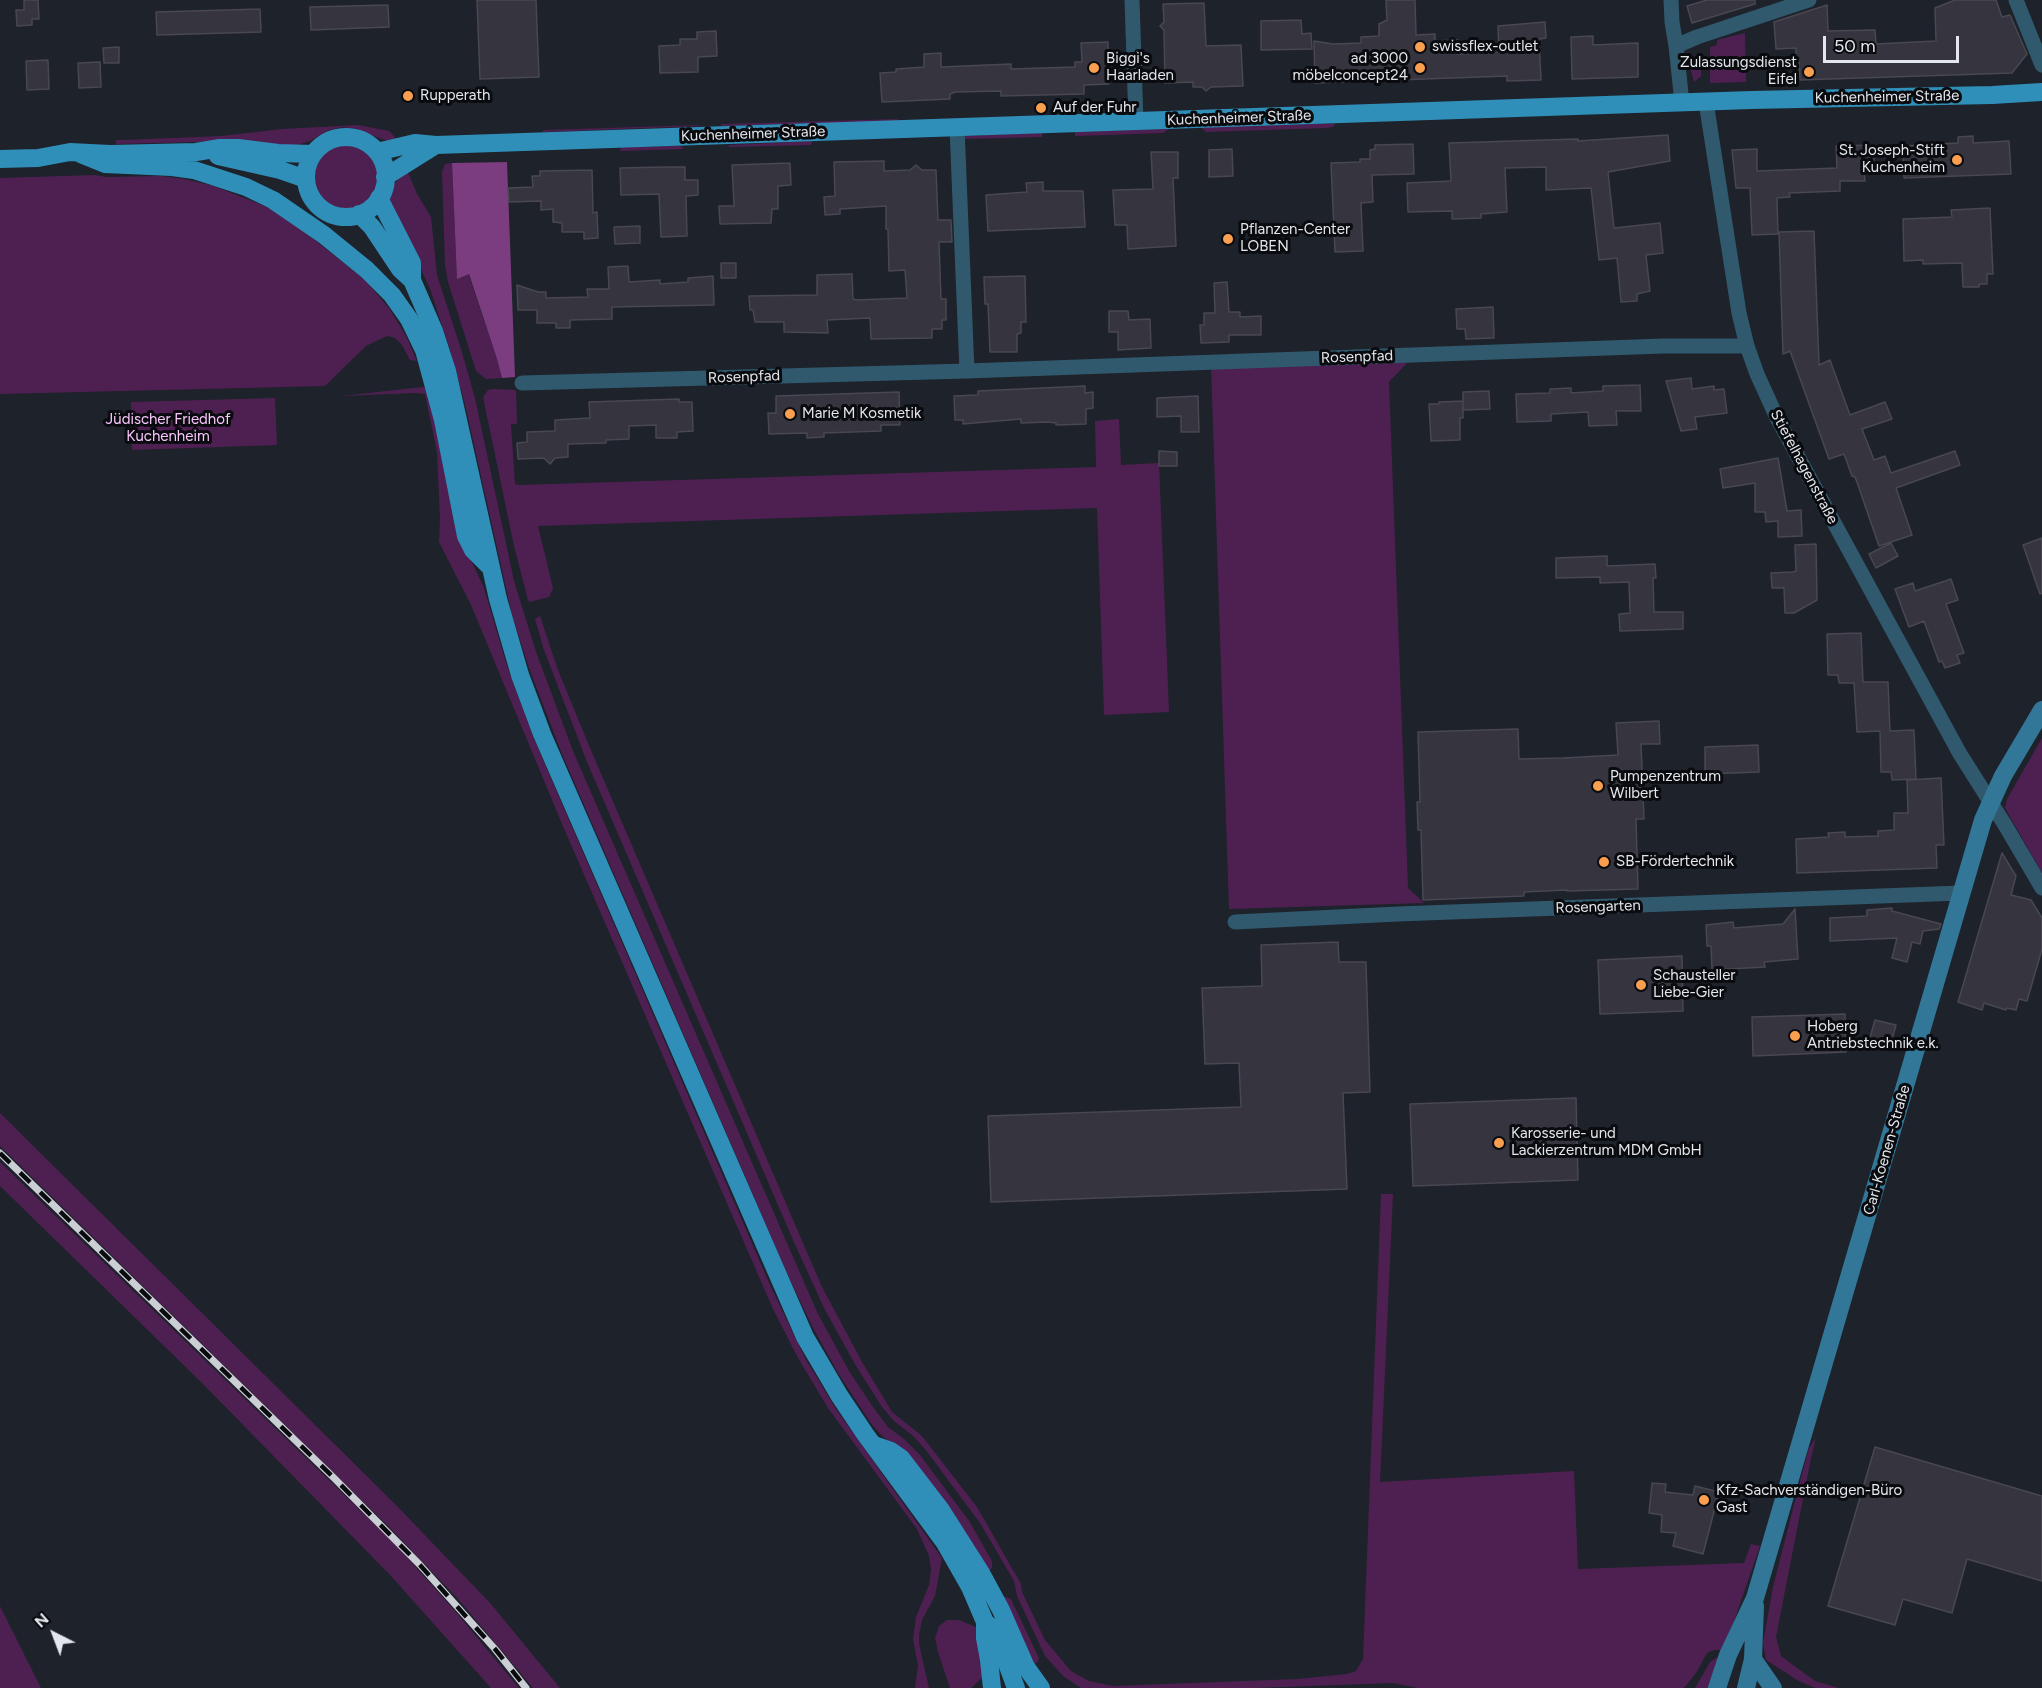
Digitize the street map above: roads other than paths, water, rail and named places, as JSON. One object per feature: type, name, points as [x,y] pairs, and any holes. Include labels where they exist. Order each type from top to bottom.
[{"type":"main road","name":"Kuchenheimer Straße","points":[[377,152],[415,143],[436,145],[2042,92]]},
{"type":"main road","points":[[343,137],[363,141],[377,152],[383,164],[384,185],[379,198],[367,210],[359,214],[342,216],[325,211],[311,195],[306,178],[308,165],[313,154],[328,141],[343,137]]},
{"type":"main road","points":[[385,177],[436,145]]},
{"type":"main road","points":[[0,159],[38,158],[70,152],[196,152],[220,148],[313,154]]},
{"type":"main road","points":[[196,152],[280,170],[306,178]]},
{"type":"main road","points":[[78,153],[105,164],[194,170],[246,187],[273,200],[324,234],[367,270],[392,295],[409,318],[426,358],[443,420],[466,536],[473,550],[490,567]]},
{"type":"main road","points":[[379,198],[412,263],[412,280],[434,331],[447,371],[490,567],[520,675],[542,734],[805,1337],[822,1368],[873,1445],[945,1543],[970,1587],[985,1622],[992,1688]]},
{"type":"main road","points":[[359,214],[372,227],[400,269],[412,280]]},
{"type":"main road","points":[[873,1445],[891,1450],[901,1458],[941,1510],[981,1573],[1001,1610],[1026,1667],[1041,1688]]},
{"type":"main road","points":[[985,1622],[995,1631],[1016,1688]]},
{"type":"street","points":[[1132,0],[1136,122]]},
{"type":"street","points":[[1671,0],[1682,103]]},
{"type":"street","points":[[1676,46],[1809,0]]},
{"type":"street","points":[[2016,0],[2042,65]]},
{"type":"street","name":"Stiefelhagenstraße","points":[[1706,102],[1735,291],[1747,346],[1764,391],[1791,445],[1960,754],[1991,801],[2042,888]]},
{"type":"street","points":[[957,128],[967,371]]},
{"type":"street","name":"Rosenpfad","points":[[522,383],[967,371],[1591,348],[1747,346]]},
{"type":"street","name":"Carl-Koenen-Straße","points":[[1717,1688],[1728,1655],[1755,1599],[1888,1148],[1960,893],[1991,801],[2042,710]]},
{"type":"street","name":"Rosengarten","points":[[1234,922],[1960,893]]},
{"type":"street","name":"Carl-Koenen-Straße","points":[[1746,1688],[1753,1659],[1755,1599]]},
{"type":"street","points":[[1753,1659],[1773,1688]]},
{"type":"railway","points":[[0,1153],[334,1478],[420,1565],[495,1649],[526,1688]]},
{"type":"place","name":"swissflex-outlet","points":[[1420,47]]},
{"type":"place","name":"Biggi's Haarladen","points":[[1094,68]]},
{"type":"place","name":"ad 3000 möbelconcept24","points":[[1420,68]]},
{"type":"place","name":"Zulassungsdienst Eifel","points":[[1809,72]]},
{"type":"place","name":"Rupperath","points":[[408,96]]},
{"type":"place","name":"Auf der Fuhr","points":[[1041,108]]},
{"type":"place","name":"St. Joseph-Stift Kuchenheim","points":[[1957,160]]},
{"type":"place","name":"Pflanzen-Center LOBEN","points":[[1228,239]]},
{"type":"place","name":"Marie M Kosmetik","points":[[790,414]]},
{"type":"place","name":"Pumpenzentrum Wilbert","points":[[1598,786]]},
{"type":"place","name":"SB-Fördertechnik","points":[[1604,862]]},
{"type":"place","name":"Schausteller Liebe-Gier","points":[[1641,985]]},
{"type":"place","name":"Hoberg Antriebstechnik e.k.","points":[[1795,1036]]},
{"type":"place","name":"Karosserie- und Lackierzentrum MDM GmbH","points":[[1499,1143]]},
{"type":"place","name":"Kfz-Sachverständigen-Büro Gast","points":[[1704,1500]]},
{"type":"park label","name":"Jüdischer Friedhof Kuchenheim","points":[[168,428]]}]
